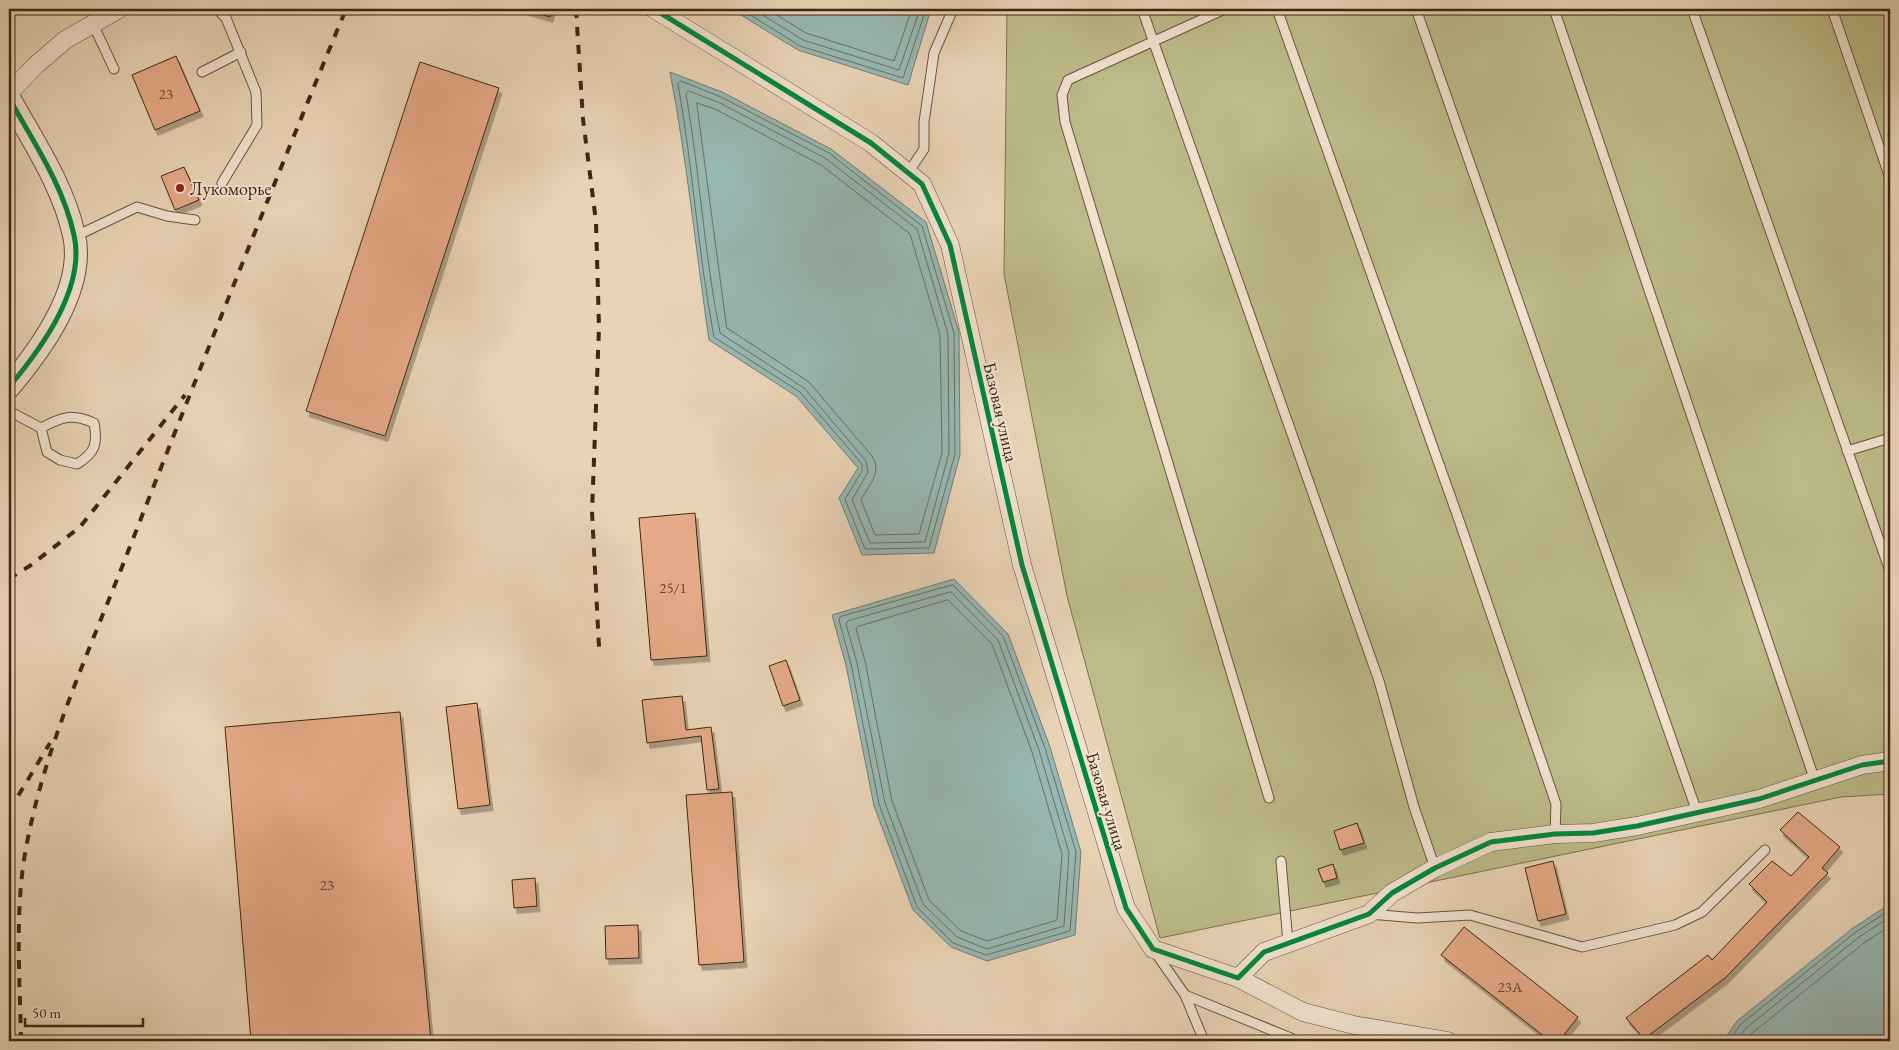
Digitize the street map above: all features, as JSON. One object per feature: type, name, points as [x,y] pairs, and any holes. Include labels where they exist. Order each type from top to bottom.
[{"type":"street","points":[[9,93],[36,65],[65,40],[119,9]]},
{"type":"street","name":"Базовая улица","points":[[654,9],[670,21],[871,143],[922,184],[950,245],[1022,565],[1126,908],[1153,949]]},
{"type":"street","points":[[9,98],[51,174],[66,209],[74,236],[74,272],[67,296],[52,327],[27,366],[9,387]]},
{"type":"street","points":[[1238,978],[1264,952],[1369,914],[1392,893],[1435,868],[1491,842],[1556,834],[1593,833],[1637,826],[1759,798],[1862,765],[1890,761]]},
{"type":"street","points":[[1153,949],[1238,978],[1303,1012],[1354,1025],[1448,1041]]},
{"type":"lane","points":[[217,9],[226,18],[242,52],[256,92],[257,125],[222,183]]},
{"type":"lane","points":[[908,173],[924,149],[924,122],[934,53],[953,9]]},
{"type":"lane","points":[[1142,9],[1379,681],[1414,807],[1435,868]]},
{"type":"lane","points":[[1225,9],[1068,80],[1062,94],[1065,122],[1269,798]]},
{"type":"lane","points":[[1277,9],[1460,523],[1556,804],[1556,834]]},
{"type":"lane","points":[[1416,9],[1697,812]]},
{"type":"lane","points":[[1554,9],[1815,781]]},
{"type":"lane","points":[[1692,9],[1890,571]]},
{"type":"lane","points":[[1832,9],[1890,178]]},
{"type":"lane","points":[[93,24],[114,69]]},
{"type":"lane","points":[[202,72],[242,52]]},
{"type":"lane","points":[[74,236],[137,207],[167,216],[195,220]]},
{"type":"lane","points":[[9,411],[41,428],[47,452],[60,460],[76,464],[88,457],[97,440],[94,424],[78,417],[60,418],[41,428]]},
{"type":"lane","points":[[1847,451],[1890,438]]},
{"type":"lane","points":[[1369,914],[1417,918],[1470,915],[1582,947],[1675,925],[1702,912],[1765,850]]},
{"type":"lane","points":[[1281,860],[1288,943]]},
{"type":"lane","points":[[1153,949],[1185,996],[1204,1041]]},
{"type":"lane","points":[[1185,996],[1292,1038]]},
{"type":"shaded area","points":[[1007,9],[1890,9],[1890,794],[1841,797],[1160,938],[1067,596],[1004,274]]},
{"type":"water","points":[[731,9],[931,9],[908,85],[798,50]]},
{"type":"water","points":[[670,72],[722,92],[831,149],[926,222],[959,332],[960,455],[934,553],[862,555],[839,498],[858,468],[796,396],[709,340]]},
{"type":"water","points":[[954,579],[1008,634],[1050,747],[1081,852],[1075,935],[987,961],[951,947],[913,910],[874,806],[846,665],[832,615]]},
{"type":"water","points":[[1890,904],[1890,1036],[1885,1041],[1723,1041],[1737,1021],[1853,928]]},
{"type":"building","points":[[523,9],[552,9],[550,17]]},
{"type":"building","points":[[176,56],[200,111],[155,130],[132,75]]},
{"type":"building","points":[[420,62],[499,88],[385,436],[306,411]]},
{"type":"building","name":"Лукоморье","points":[[184,167],[199,200],[175,210],[161,176]]},
{"type":"building","points":[[695,513],[707,656],[651,660],[639,518]]},
{"type":"building","points":[[786,660],[800,700],[783,706],[769,666]]},
{"type":"building","points":[[682,696],[686,730],[711,727],[719,789],[707,790],[701,736],[647,743],[642,700]]},
{"type":"building","points":[[477,703],[490,805],[458,809],[446,707]]},
{"type":"building","points":[[400,712],[431,1041],[251,1041],[225,727]]},
{"type":"building","points":[[732,792],[744,962],[699,965],[686,795]]},
{"type":"building","points":[[1798,812],[1840,847],[1822,868],[1828,873],[1725,978],[1644,1039],[1626,1018],[1708,955],[1712,960],[1767,902],[1749,884],[1772,861],[1791,876],[1809,857],[1780,830]]},
{"type":"building","points":[[1357,823],[1364,843],[1340,850],[1334,831]]},
{"type":"building","points":[[1553,861],[1566,914],[1538,921],[1525,868]]},
{"type":"building","points":[[1333,864],[1337,878],[1323,882],[1318,869]]},
{"type":"building","points":[[535,878],[537,906],[514,908],[512,880]]},
{"type":"building","points":[[638,925],[639,958],[606,959],[605,926]]},
{"type":"building","points":[[1464,927],[1578,1017],[1559,1041],[1550,1041],[1441,955]]},
{"type":"railway","points":[[21,1041],[19,950],[21,883],[32,820],[54,741],[209,346],[346,9]]},
{"type":"railway","points":[[576,9],[583,119],[596,222],[599,327],[592,512],[599,647]]},
{"type":"railway","points":[[9,579],[31,565],[80,527],[185,395]]},
{"type":"railway","points":[[9,811],[50,743]]},
{"type":"cycle path","points":[[654,9],[871,143],[922,184],[950,245],[1022,565],[1126,908],[1153,949],[1238,978],[1264,952],[1369,914],[1392,893],[1435,868],[1491,842],[1555,834],[1593,833],[1637,826],[1759,799],[1862,765],[1890,761]]},
{"type":"cycle path","points":[[9,98],[46,164],[63,199],[74,235],[76,255],[73,276],[58,317],[34,355],[9,387]]},
{"type":"place","name":"Лукоморье","points":[[180,188]]}]
